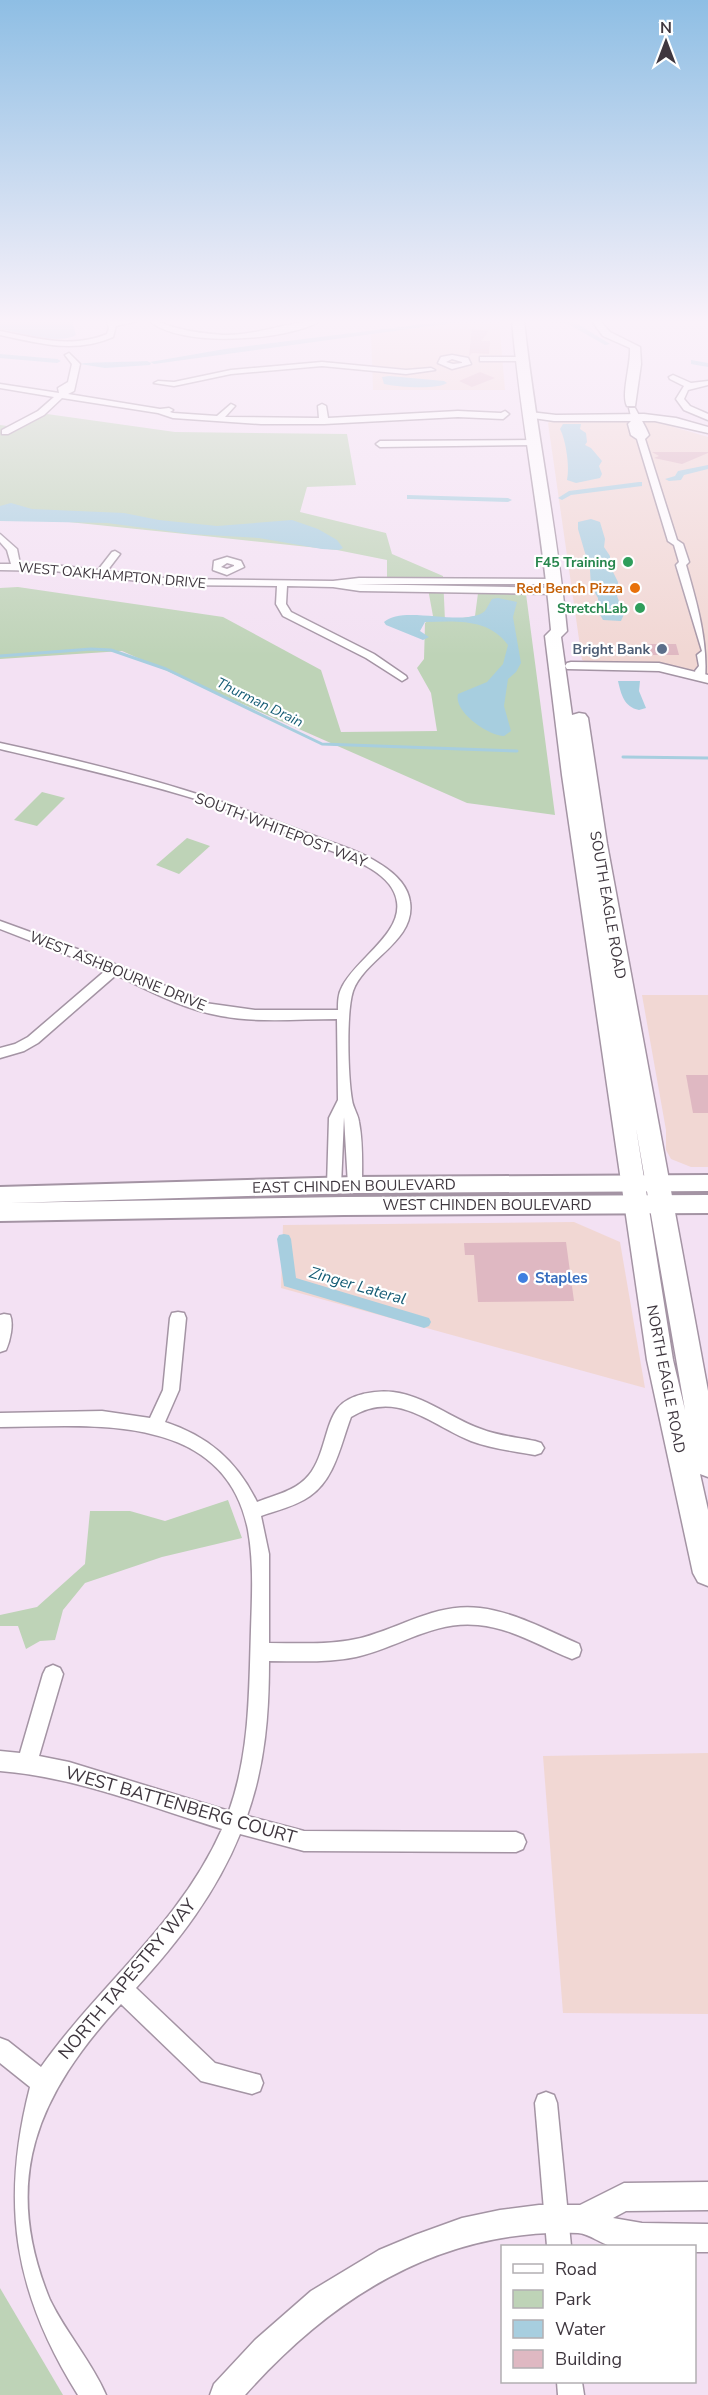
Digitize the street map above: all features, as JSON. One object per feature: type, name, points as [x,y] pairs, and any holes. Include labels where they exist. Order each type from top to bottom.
[{"type":"highway","name":"SOUTH EAGLE ROAD","points":[[533,433],[556,586],[559,630],[553,636],[566,667],[575,748],[647,1194]]},
{"type":"highway","name":"SOUTH EAGLE ROAD","points":[[575,748],[598,851],[647,1194]]},
{"type":"highway","name":"NORTH EAGLE ROAD","points":[[647,1194],[708,1465]]},
{"type":"highway","name":"NORTH EAGLE ROAD","points":[[647,1194],[660,1360],[708,1573]]},
{"type":"main road","name":"EAST CHINDEN BOULEVARD","points":[[0,1196],[345,1185],[647,1194],[708,1183]]},
{"type":"main road","name":"WEST CHINDEN BOULEVARD","points":[[266,1207],[647,1194],[708,1204]]},
{"type":"main road","name":"EAST CHINDEN BOULEVARD","points":[[0,1212],[266,1207]]},
{"type":"street","points":[[634,433],[641,438],[673,541],[669,544],[674,562],[681,565],[707,651],[702,655],[704,666],[700,671],[704,679]]},
{"type":"street","points":[[380,444],[534,443]]},
{"type":"street","points":[[0,537],[12,549],[16,567]]},
{"type":"street","points":[[101,573],[115,554]]},
{"type":"street","name":"WEST OAKHAMPTON DRIVE","points":[[0,567],[54,568],[172,582],[225,584],[333,584],[360,581],[556,586]]},
{"type":"street","name":"WEST OAKHAMPTON DRIVE","points":[[225,584],[227,572]]},
{"type":"street","points":[[282,584],[281,604],[287,614],[370,657],[402,678]]},
{"type":"street","points":[[566,667],[650,672],[704,679]]},
{"type":"street","name":"SOUTH WHITEPOST WAY","points":[[0,746],[106,770],[204,798],[316,840],[372,864],[386,873],[396,884],[403,897],[404,910],[401,922],[391,937],[354,976],[346,993],[344,1014],[345,1100],[352,1119],[345,1185]]},
{"type":"street","name":"WEST ASHBOURNE DRIVE","points":[[0,925],[115,969],[174,997],[204,1007],[237,1013],[344,1014]]},
{"type":"street","points":[[0,1053],[19,1048],[33,1040],[115,969]]},
{"type":"street","name":"SOUTH WHITEPOST WAY","points":[[345,1100],[336,1118],[345,1185]]},
{"type":"street","points":[[155,1425],[171,1390],[178,1318]]},
{"type":"street","points":[[0,1345],[4,1320]]},
{"type":"street","points":[[253,1511],[295,1496],[317,1480],[327,1463],[344,1412],[367,1398],[383,1396],[402,1400],[477,1436],[535,1448]]},
{"type":"street","name":"NORTH TAPESTRY WAY","points":[[0,1420],[107,1419],[155,1425],[183,1436],[215,1457],[239,1484],[253,1511],[261,1556],[256,1743],[249,1780],[235,1823],[221,1855],[188,1910],[71,2043],[43,2084],[22,2130],[16,2155],[12,2206],[14,2233],[21,2267],[37,2306],[93,2395]]},
{"type":"street","points":[[259,1652],[354,1648],[378,1642],[419,1624],[459,1616],[480,1617],[507,1623],[572,1650]]},
{"type":"street","points":[[27,1763],[52,1674]]},
{"type":"street","name":"WEST BATTENBERG COURT","points":[[0,1761],[27,1763],[69,1772],[285,1837],[324,1842],[516,1842]]},
{"type":"street","points":[[121,1988],[209,2073],[252,2084]]},
{"type":"street","points":[[0,2049],[43,2084]]},
{"type":"street","points":[[546,2103],[566,2228]]},
{"type":"street","points":[[566,2228],[624,2197],[708,2196]]},
{"type":"street","points":[[225,2395],[267,2350],[310,2310],[352,2280],[394,2256],[461,2232],[529,2220],[566,2228],[620,2235],[708,2238]]},
{"type":"shaded area","points":[[549,433],[694,433],[708,437],[708,676],[671,666],[589,663],[582,660]]},
{"type":"shaded area","points":[[642,995],[708,995],[708,1167],[691,1167],[671,1159],[666,1150],[666,1130]]},
{"type":"shaded area","points":[[574,1222],[620,1242],[645,1388],[281,1288],[283,1225]]},
{"type":"shaded area","points":[[708,1753],[708,2014],[563,2013],[543,1756]]},
{"type":"green space","points":[[0,433],[347,434],[356,485],[307,487],[300,512],[386,533],[392,554],[443,576],[445,621],[475,616],[478,593],[526,594],[555,815],[467,803],[122,651],[0,659],[0,588],[18,587],[223,617],[321,670],[341,732],[437,731],[431,693],[417,668],[424,659],[425,623],[433,616],[426,578],[387,578],[387,560],[337,550],[59,521],[0,519]]},
{"type":"green space","points":[[42,792],[65,798],[37,826],[14,820]]},
{"type":"green space","points":[[187,838],[210,846],[179,874],[156,865]]},
{"type":"green space","points":[[228,1500],[242,1538],[162,1557],[85,1583],[63,1610],[55,1640],[40,1641],[26,1649],[18,1626],[0,1626],[0,1615],[37,1607],[85,1564],[90,1511],[130,1511],[165,1521]]},
{"type":"green space","points":[[0,2288],[63,2395],[0,2395]]},
{"type":"water","points":[[561,433],[586,433],[585,445],[591,448],[602,461],[599,466],[602,474],[600,478],[576,483],[567,480],[567,454]]},
{"type":"water","points":[[11,503],[32,509],[124,513],[159,520],[217,526],[292,520],[318,529],[337,540],[343,548],[339,550],[322,549],[259,538],[190,534],[107,523],[0,521],[0,506]]},
{"type":"water","points":[[591,519],[600,522],[605,539],[604,547],[610,556],[610,566],[618,582],[617,596],[624,614],[621,621],[603,620],[598,611],[598,598],[591,586],[590,570],[578,529],[578,522]]},
{"type":"water","points":[[492,599],[517,602],[513,617],[521,663],[508,679],[504,706],[511,731],[504,736],[490,732],[474,722],[466,715],[458,701],[458,694],[487,682],[503,664],[508,645],[500,636],[471,623],[425,622],[420,631],[429,637],[423,640],[386,625],[384,622],[393,617],[405,615],[476,616],[485,611]]},
{"type":"water","points":[[618,681],[640,681],[639,691],[646,708],[639,710],[630,706],[622,695]]},
{"type":"building","points":[[652,452],[708,453],[682,464],[654,458],[659,456]]},
{"type":"building","name":"Bright Bank","points":[[645,644],[676,644],[679,655],[648,655]]},
{"type":"building","points":[[686,1075],[708,1075],[708,1113],[693,1113]]},
{"type":"building","name":"Staples","points":[[566,1242],[574,1301],[478,1302],[474,1255],[465,1255],[464,1243]]},
{"type":"waterway","points":[[669,479],[678,478],[681,473],[708,467]]},
{"type":"waterway","points":[[562,498],[569,493],[639,484]]},
{"type":"waterway","points":[[410,497],[508,500]]},
{"type":"waterway","name":"Thurman Drain","points":[[0,656],[91,649],[111,650],[166,669],[322,744],[517,751]]},
{"type":"waterway","name":"Thurman Drain","points":[[623,757],[708,758]]},
{"type":"waterway","name":"Zinger Lateral","points":[[284,1239],[289,1282],[424,1322]]},
{"type":"place","name":"F45 Training","points":[[628,562]]},
{"type":"place","name":"Red Bench Pizza","points":[[635,588]]},
{"type":"place","name":"StretchLab","points":[[640,608]]},
{"type":"place","name":"Bright Bank","points":[[662,649]]},
{"type":"place","name":"Staples","points":[[523,1278]]}]
